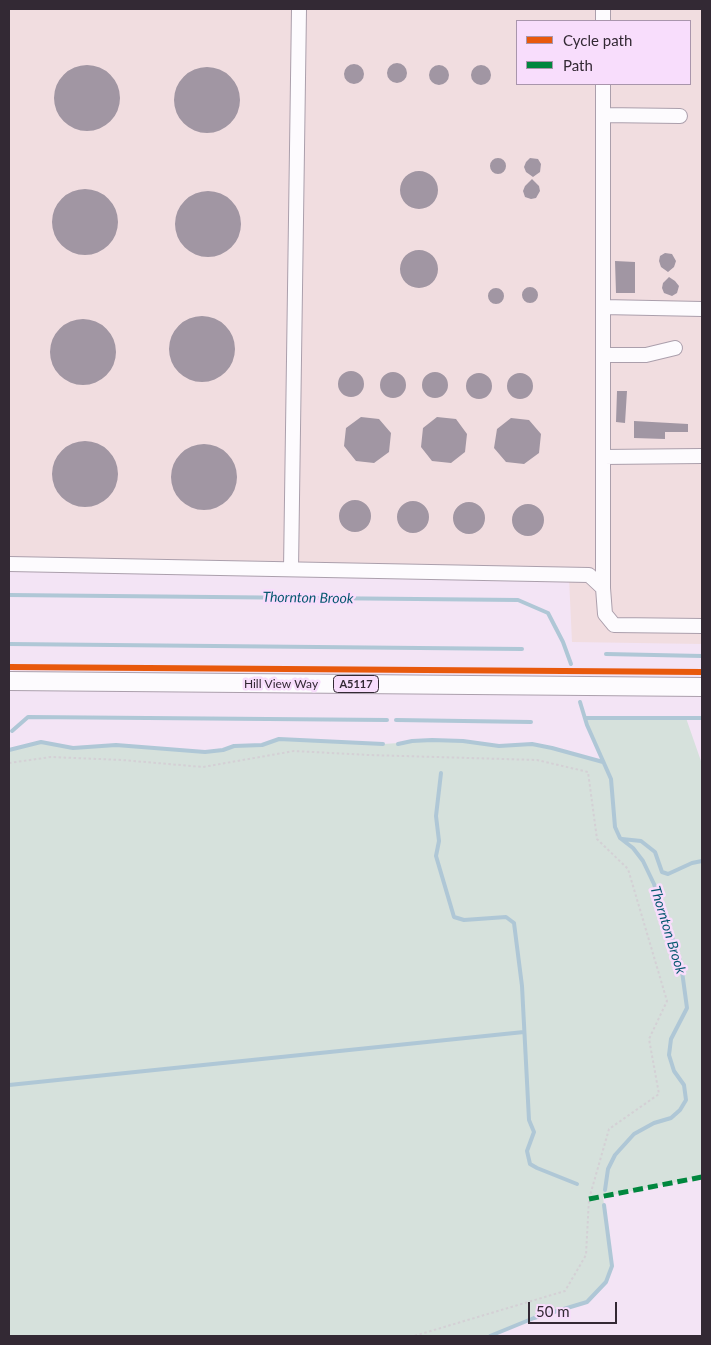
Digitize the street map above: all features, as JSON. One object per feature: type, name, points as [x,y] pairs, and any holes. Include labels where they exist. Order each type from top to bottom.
[{"type":"main road","name":"Hill View Way","points":[[9,681],[702,687]]},
{"type":"lane","points":[[291,569],[299,9]]},
{"type":"lane","points":[[603,85],[603,588],[605,614],[614,625],[702,626]]},
{"type":"lane","points":[[603,115],[680,116]]},
{"type":"lane","points":[[603,307],[702,309]]},
{"type":"lane","points":[[603,356],[646,355],[675,348]]},
{"type":"lane","points":[[603,457],[702,456]]},
{"type":"lane","points":[[9,564],[590,575],[603,588]]},
{"type":"path","points":[[9,763],[51,757],[203,766],[294,751],[537,760],[588,772],[597,838],[628,869],[667,1001],[649,1039],[659,1094],[609,1129],[589,1199],[586,1255],[565,1291],[414,1336]]},
{"type":"shaded area","points":[[9,9],[702,9],[702,644],[572,642],[569,578],[9,571]]},
{"type":"shaded area","points":[[585,718],[686,718],[702,764],[702,1177],[603,1197],[612,1266],[606,1282],[587,1302],[534,1318],[492,1336],[9,1336],[9,750],[41,742],[73,748],[116,745],[205,752],[223,750],[234,746],[262,745],[279,739],[383,744],[446,740],[499,746],[532,744],[603,761]]},
{"type":"building","points":[[393,63],[401,63],[407,69],[407,77],[401,83],[393,83],[387,77],[387,69]]},
{"type":"building","points":[[350,64],[358,64],[364,70],[364,78],[358,84],[350,84],[344,78],[344,70]]},
{"type":"building","points":[[80,65],[94,65],[106,70],[115,79],[120,91],[118,111],[111,122],[94,131],[80,131],[68,126],[59,117],[54,105],[54,91],[59,79],[68,70]]},
{"type":"building","points":[[435,65],[443,65],[449,71],[449,79],[443,85],[435,85],[429,79],[429,71]]},
{"type":"building","points":[[477,65],[485,65],[491,71],[491,79],[485,85],[477,85],[471,79],[471,71]]},
{"type":"building","points":[[200,67],[214,67],[226,72],[235,81],[240,93],[238,113],[231,124],[214,133],[200,133],[188,128],[179,119],[174,107],[174,93],[179,81],[188,72]]},
{"type":"building","points":[[495,158],[501,158],[506,163],[504,172],[495,174],[490,169],[490,163]]},
{"type":"building","points":[[530,158],[538,159],[541,164],[540,172],[533,177],[526,172],[524,167]]},
{"type":"building","points":[[419,171],[432,177],[438,190],[432,203],[419,209],[406,203],[400,190],[406,177]]},
{"type":"building","points":[[532,179],[539,186],[540,191],[536,198],[531,199],[525,197],[523,191]]},
{"type":"building","points":[[78,189],[92,189],[104,194],[113,203],[118,215],[116,235],[109,246],[92,255],[78,255],[66,250],[57,241],[52,229],[52,215],[57,203],[66,194]]},
{"type":"building","points":[[201,191],[215,191],[227,196],[236,205],[241,217],[239,237],[232,248],[215,257],[201,257],[189,252],[180,243],[175,231],[175,217],[180,205],[189,196]]},
{"type":"building","points":[[419,250],[432,256],[438,269],[432,282],[419,288],[406,282],[400,269],[406,256]]},
{"type":"building","points":[[665,253],[672,254],[676,261],[674,267],[668,272],[661,267],[659,261],[660,256]]},
{"type":"building","points":[[615,261],[635,262],[635,293],[616,293]]},
{"type":"building","points":[[669,277],[679,286],[677,293],[672,296],[664,293],[662,288],[663,283]]},
{"type":"building","points":[[527,287],[533,287],[538,292],[536,301],[527,303],[522,298],[522,292]]},
{"type":"building","points":[[493,288],[499,288],[504,293],[502,302],[493,304],[488,299],[488,293]]},
{"type":"building","points":[[195,316],[209,316],[221,321],[230,330],[235,342],[233,362],[226,373],[209,382],[195,382],[183,377],[174,368],[169,356],[169,342],[174,330],[183,321]]},
{"type":"building","points":[[76,319],[90,319],[102,324],[111,333],[116,345],[114,365],[107,376],[90,385],[76,385],[64,380],[55,371],[50,359],[50,345],[55,333],[64,324]]},
{"type":"building","points":[[351,371],[360,375],[364,384],[360,393],[351,397],[342,393],[338,384],[342,375]]},
{"type":"building","points":[[393,372],[402,376],[406,385],[402,394],[393,398],[384,394],[380,385],[384,376]]},
{"type":"building","points":[[435,372],[444,376],[448,385],[444,394],[435,398],[426,394],[422,385],[426,376]]},
{"type":"building","points":[[479,373],[488,377],[492,386],[488,395],[479,399],[470,395],[466,386],[470,377]]},
{"type":"building","points":[[520,373],[529,377],[533,386],[529,395],[520,399],[511,395],[507,386],[511,377]]},
{"type":"building","points":[[617,391],[627,391],[625,423],[616,422]]},
{"type":"building","points":[[361,417],[379,419],[391,433],[389,452],[374,463],[356,461],[344,446],[346,428]]},
{"type":"building","points":[[437,417],[456,419],[467,434],[465,452],[451,463],[432,461],[421,447],[423,428]]},
{"type":"building","points":[[511,418],[529,420],[541,434],[539,453],[524,464],[506,462],[494,448],[497,429]]},
{"type":"building","points":[[634,421],[688,424],[688,432],[665,432],[665,439],[634,438]]},
{"type":"building","points":[[78,441],[92,441],[104,446],[113,455],[118,467],[116,487],[109,498],[92,507],[78,507],[66,502],[57,493],[52,481],[52,467],[57,455],[66,446]]},
{"type":"building","points":[[197,444],[211,444],[223,449],[232,458],[237,470],[235,490],[228,501],[211,510],[197,510],[185,505],[176,496],[171,484],[171,470],[176,458],[185,449]]},
{"type":"building","points":[[355,500],[361,501],[366,505],[370,510],[370,522],[366,527],[361,531],[355,532],[349,531],[344,527],[340,522],[339,516],[340,510],[344,505],[349,501]]},
{"type":"building","points":[[413,501],[419,502],[424,506],[428,511],[428,523],[424,528],[419,532],[413,533],[407,532],[402,528],[398,523],[397,517],[398,511],[402,506],[407,502]]},
{"type":"building","points":[[469,502],[475,503],[480,507],[484,512],[484,524],[480,529],[475,533],[469,534],[463,533],[458,529],[454,524],[453,518],[454,512],[458,507],[463,503]]},
{"type":"building","points":[[528,504],[534,505],[539,509],[543,514],[543,526],[539,531],[534,535],[528,536],[522,535],[517,531],[513,526],[512,520],[513,514],[517,509],[522,505]]},
{"type":"waterway","name":"Thornton Brook","points":[[9,595],[518,600],[548,613],[563,642],[571,664]]},
{"type":"waterway","points":[[9,644],[522,649]]},
{"type":"waterway","points":[[606,654],[702,656]]},
{"type":"waterway","name":"Thornton Brook","points":[[580,702],[587,725],[611,779],[615,827],[620,838],[633,848],[643,861],[654,884],[681,964],[687,1008],[671,1039],[669,1055],[674,1071],[684,1085],[686,1100],[680,1110],[671,1118],[654,1123],[634,1134],[615,1155],[608,1169],[605,1190]]},
{"type":"waterway","points":[[12,731],[28,717],[387,720]]},
{"type":"waterway","points":[[585,718],[702,718]]},
{"type":"waterway","points":[[396,720],[531,722]]},
{"type":"waterway","points":[[9,750],[41,742],[73,748],[116,745],[205,752],[223,750],[234,746],[262,745],[279,739],[383,744]]},
{"type":"waterway","points":[[398,744],[432,740],[463,741],[499,746],[532,744],[603,762]]},
{"type":"waterway","points":[[441,773],[436,816],[439,841],[436,856],[454,917],[464,920],[506,917],[514,923],[522,986],[529,1120],[534,1132],[527,1151],[530,1164],[577,1184]]},
{"type":"waterway","points":[[622,839],[641,841],[655,852],[662,872],[668,874],[692,863],[702,861]]},
{"type":"waterway","points":[[9,1085],[524,1032]]},
{"type":"waterway","name":"Thornton Brook","points":[[490,1336],[534,1318],[587,1302],[606,1282],[612,1266],[604,1205]]},
{"type":"marked path","points":[[589,1199],[702,1177]]},
{"type":"cycle path","points":[[9,667],[702,672]]}]
